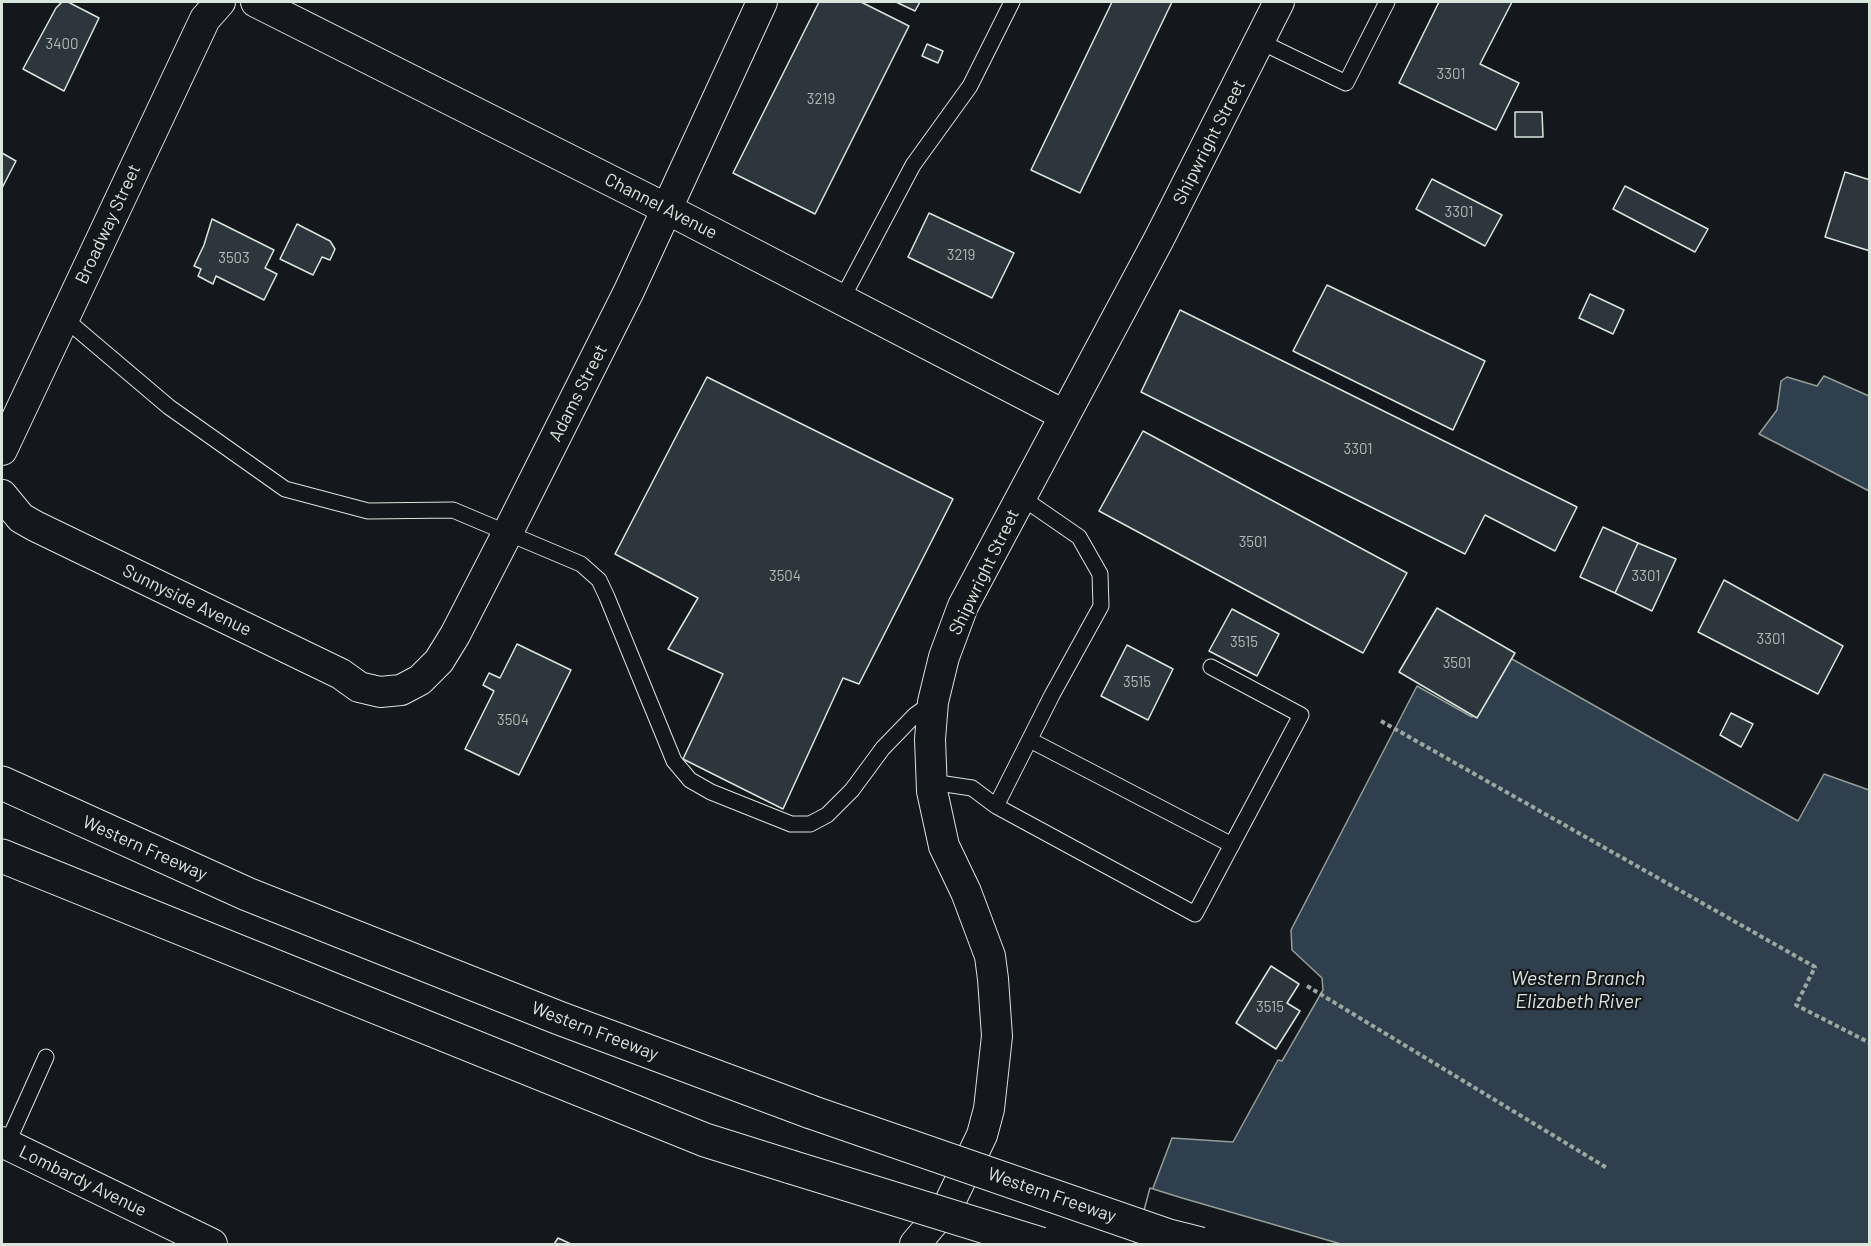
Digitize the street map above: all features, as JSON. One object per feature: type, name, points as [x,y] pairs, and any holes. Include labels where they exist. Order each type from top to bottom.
[{"type":"highway","name":"Western Freeway","points":[[9,785],[258,898],[559,1018],[812,1112],[1201,1245]]},
{"type":"highway","points":[[2,856],[705,1140],[1041,1245]]},
{"type":"street","name":"Broadway Street","points":[[2,450],[205,20],[220,2]]},
{"type":"street","name":"Channel Avenue","points":[[256,2],[667,209],[1064,415]]},
{"type":"street","name":"Adams Street","points":[[324,667],[341,674],[358,687],[380,692],[401,690],[420,680],[439,661],[455,635],[508,532],[629,291],[762,2]]},
{"type":"street","name":"Shipwright Street","points":[[915,1245],[949,1204],[982,1135],[989,1109],[997,1036],[990,956],[966,892],[944,846],[932,791],[930,739],[933,702],[944,657],[963,606],[1159,239],[1279,2]]},
{"type":"street","name":"Sunnyside Avenue","points":[[2,495],[21,518],[50,534],[324,667]]},
{"type":"street","name":"Lombardy Avenue","points":[[4,1143],[158,1233]]},
{"type":"street","points":[[158,1233],[212,1245]]},
{"type":"lane","points":[[842,299],[913,165],[970,86],[1012,2]]},
{"type":"lane","points":[[1259,41],[1347,83],[1387,2]]},
{"type":"lane","points":[[64,318],[169,407],[285,489],[369,512],[453,510],[581,564],[599,580],[674,761],[690,780],[711,792],[791,824],[810,824],[827,815],[852,790],[883,748],[915,715],[933,702]]},
{"type":"lane","points":[[996,806],[1101,606],[1100,574],[1079,537],[1021,497]]},
{"type":"lane","points":[[932,782],[972,788],[996,806],[1195,914],[1301,714],[1210,667]]},
{"type":"lane","points":[[1030,740],[1232,845]]},
{"type":"lane","points":[[4,1143],[46,1057]]},
{"type":"path","points":[[1381,721],[1815,967],[1796,1005],[1869,1043]]},
{"type":"path","points":[[1307,986],[1607,1168]]},
{"type":"water","points":[[1824,376],[1869,396],[1869,491],[1759,434],[1777,410],[1781,381],[1787,377],[1817,386]]},
{"type":"water","name":"Western Branch Elizabeth River","points":[[1505,655],[1798,821],[1824,774],[1869,790],[1869,1244],[1138,1244],[1150,1196],[1172,1138],[1233,1142],[1278,1060],[1282,1061],[1323,990],[1322,978],[1292,950],[1291,930],[1417,686],[1472,717]]},
{"type":"pier","points":[[1150,1188],[1182,1198],[1341,1244],[1135,1244]]},
{"type":"building","points":[[62,2],[68,2],[99,18],[64,91],[23,69],[56,8]]},
{"type":"building","points":[[819,2],[861,2],[909,26],[815,214],[733,173]]},
{"type":"building","points":[[896,2],[920,2],[915,11]]},
{"type":"building","points":[[1112,2],[1172,2],[1080,193],[1031,170]]},
{"type":"building","points":[[1439,2],[1512,2],[1480,64],[1519,83],[1496,130],[1399,83]]},
{"type":"building","points":[[927,44],[943,51],[938,63],[922,56]]},
{"type":"building","points":[[1515,112],[1542,112],[1543,137],[1515,137]]},
{"type":"building","points":[[2,153],[16,161],[2,188]]},
{"type":"building","points":[[1845,172],[1870,180],[1870,251],[1825,237]]},
{"type":"building","points":[[1432,179],[1502,215],[1485,246],[1416,209]]},
{"type":"building","points":[[1625,186],[1708,229],[1695,252],[1613,209]]},
{"type":"building","points":[[929,213],[1014,253],[992,298],[908,257]]},
{"type":"building","points":[[212,219],[274,250],[265,268],[277,274],[264,300],[216,276],[213,284],[198,276],[201,269],[194,266],[204,245]]},
{"type":"building","points":[[297,224],[330,241],[335,249],[330,260],[322,257],[313,275],[280,259]]},
{"type":"building","points":[[1327,285],[1485,361],[1453,430],[1293,351]]},
{"type":"building","points":[[1590,294],[1624,310],[1613,334],[1579,318]]},
{"type":"building","points":[[1180,310],[1577,507],[1555,551],[1485,515],[1465,554],[1141,392]]},
{"type":"building","points":[[707,377],[953,499],[859,684],[843,678],[783,809],[683,759],[723,674],[668,649],[698,598],[615,554]]},
{"type":"building","points":[[1143,431],[1407,573],[1363,653],[1099,511]]},
{"type":"building","points":[[1603,527],[1638,543],[1615,593],[1580,577]]},
{"type":"building","points":[[1638,543],[1676,559],[1652,611],[1615,593]]},
{"type":"building","points":[[1724,580],[1843,646],[1818,694],[1698,632]]},
{"type":"building","points":[[1437,608],[1515,653],[1477,718],[1399,672]]},
{"type":"building","points":[[1232,609],[1279,634],[1257,676],[1209,651]]},
{"type":"building","points":[[517,644],[571,670],[519,775],[465,749],[494,691],[483,685],[489,673],[500,678]]},
{"type":"building","points":[[1127,645],[1173,669],[1148,720],[1101,696]]},
{"type":"building","points":[[1731,713],[1753,724],[1741,747],[1720,735]]},
{"type":"building","points":[[1271,966],[1299,984],[1287,1003],[1300,1011],[1276,1049],[1236,1023]]},
{"type":"building","points":[[558,1238],[571,1244],[554,1244]]}]
